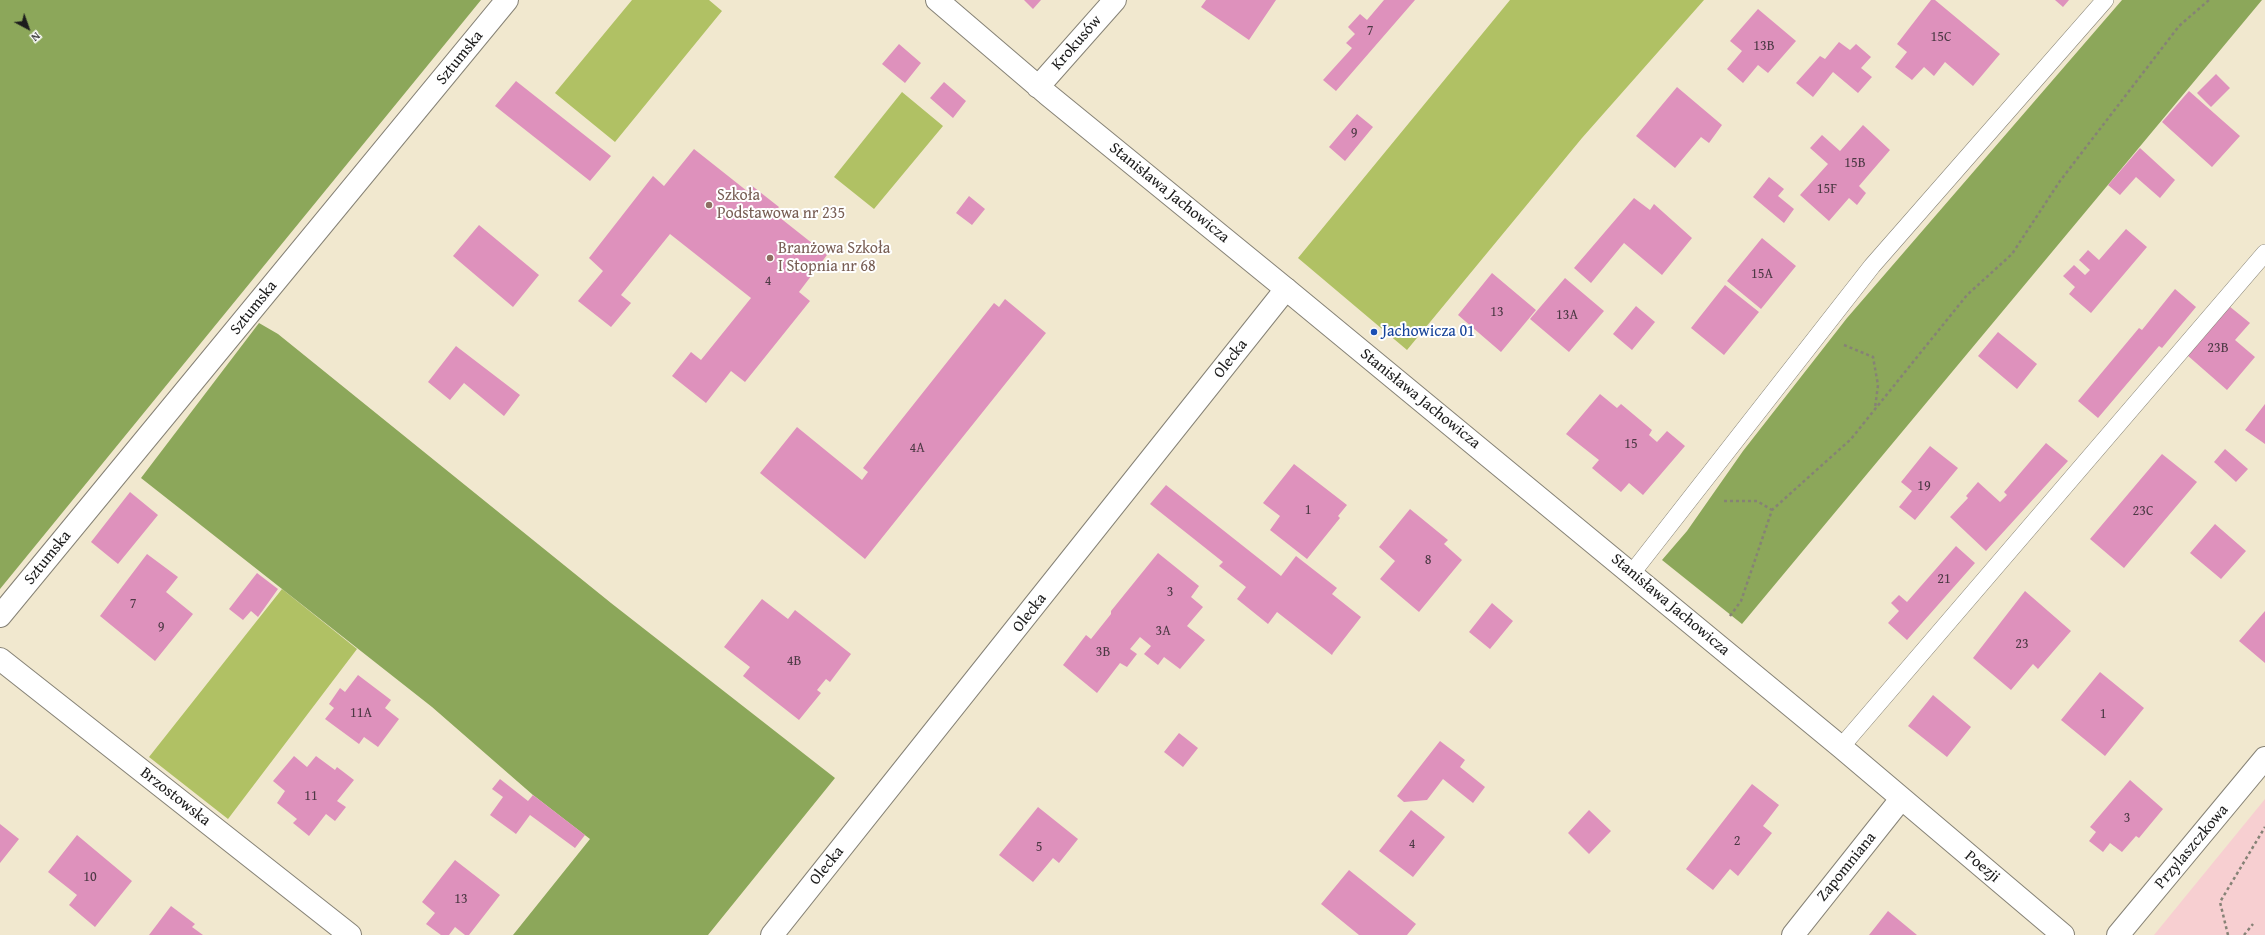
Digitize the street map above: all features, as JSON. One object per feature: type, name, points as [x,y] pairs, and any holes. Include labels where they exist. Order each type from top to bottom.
[{"type":"street","name":"Sztumska","points":[[0,616],[507,0]]},
{"type":"street","name":"Stanisława Jachowicza","points":[[937,0],[1038,87],[1632,573],[1841,747],[1901,799]]},
{"type":"street","name":"Krokusów","points":[[1038,87],[1115,0]]},
{"type":"street","name":"Olecka","points":[[772,935],[1286,289]]},
{"type":"street","name":"Brzostowska","points":[[0,659],[350,935]]},
{"type":"street","name":"Przylaszczkowa","points":[[2118,935],[2265,758]]},
{"type":"street","name":"Zapomniana","points":[[1793,935],[1901,799]]},
{"type":"street","name":"Poezji","points":[[1901,799],[2063,935]]},
{"type":"lane","points":[[1632,573],[1872,266],[2105,0]]},
{"type":"lane","points":[[1841,747],[2265,253]]},
{"type":"path","points":[[1726,621],[1741,601],[1772,510],[1851,439],[1967,295],[2012,254],[2060,181],[2149,68],[2179,26],[2210,0]]},
{"type":"path","points":[[1804,352],[1843,345],[1872,357],[1878,385],[1875,408]]},
{"type":"path","points":[[1687,502],[1757,501],[1772,510]]},
{"type":"path","points":[[2228,935],[2220,902],[2265,827]]},
{"type":"path","points":[[2244,935],[2253,924]]},
{"type":"shaded area","points":[[2265,799],[2265,935],[2154,935]]},
{"type":"green space","points":[[0,0],[481,0],[0,589]]},
{"type":"green space","points":[[632,0],[709,0],[722,11],[615,142],[555,93]]},
{"type":"green space","points":[[1510,0],[1704,0],[1582,138],[1407,350],[1298,258]]},
{"type":"green space","points":[[2122,0],[2262,0],[1742,624],[1662,560],[1687,531],[1743,451],[1847,318]]},
{"type":"green space","points":[[902,92],[943,126],[874,209],[834,177]]},
{"type":"green space","points":[[259,323],[278,334],[611,603],[835,778],[708,935],[513,935],[590,839],[533,795],[432,707],[141,478]]},
{"type":"green space","points":[[282,589],[357,649],[228,819],[149,757]]},
{"type":"building","points":[[1024,0],[1041,0],[1033,9]]},
{"type":"building","points":[[1206,0],[1276,0],[1249,40],[1201,7]]},
{"type":"building","points":[[1384,0],[1415,0],[1336,91],[1323,80],[1352,48],[1346,43],[1355,34],[1348,27],[1360,14],[1367,20]]},
{"type":"building","points":[[1931,0],[1935,0],[2000,54],[1973,86],[1945,62],[1934,76],[1924,67],[1912,80],[1895,67],[1907,52],[1897,44]]},
{"type":"building","points":[[2055,0],[2069,0],[2063,7]]},
{"type":"building","points":[[1758,9],[1796,41],[1768,73],[1758,65],[1743,83],[1727,69],[1742,51],[1730,41]]},
{"type":"building","points":[[1839,42],[1850,50],[1856,44],[1871,57],[1861,68],[1872,77],[1858,93],[1833,72],[1813,97],[1796,83],[1820,56],[1825,59]]},
{"type":"building","points":[[899,44],[921,63],[905,83],[882,64]]},
{"type":"building","points":[[2216,74],[2230,88],[2211,107],[2197,93]]},
{"type":"building","points":[[516,81],[611,156],[590,181],[495,106]]},
{"type":"building","points":[[944,82],[966,101],[953,118],[930,98]]},
{"type":"building","points":[[1677,87],[1722,125],[1709,143],[1701,137],[1675,168],[1636,136]]},
{"type":"building","points":[[2189,91],[2240,136],[2212,167],[2162,122]]},
{"type":"building","points":[[1357,114],[1373,127],[1345,161],[1329,147]]},
{"type":"building","points":[[1863,125],[1890,150],[1859,186],[1866,193],[1857,205],[1849,198],[1829,221],[1800,195],[1828,164],[1810,148],[1822,135],[1840,151]]},
{"type":"building","points":[[2140,148],[2175,180],[2160,198],[2136,177],[2120,195],[2108,185]]},
{"type":"building","points":[[694,149],[747,191],[751,185],[779,207],[774,213],[827,255],[799,292],[810,301],[745,382],[731,371],[706,403],[672,376],[691,352],[701,360],[751,298],[670,234],[621,295],[631,303],[611,327],[578,301],[603,271],[589,258],[653,176],[664,186]]},
{"type":"building","points":[[1769,177],[1784,189],[1778,196],[1794,209],[1784,223],[1753,197]]},
{"type":"building","points":[[969,196],[985,209],[972,225],[956,213]]},
{"type":"building","points":[[1634,198],[1650,210],[1654,204],[1692,238],[1662,275],[1624,243],[1591,283],[1574,268]]},
{"type":"building","points":[[479,225],[539,275],[513,307],[453,256]]},
{"type":"building","points":[[2126,229],[2147,247],[2091,313],[2069,294],[2075,287],[2063,276],[2074,265],[2085,275],[2090,270],[2079,260],[2088,250],[2099,260]]},
{"type":"building","points":[[1762,238],[1796,266],[1761,309],[1727,281]]},
{"type":"building","points":[[1492,273],[1536,310],[1501,352],[1458,315]]},
{"type":"building","points":[[1565,278],[1604,311],[1569,352],[1530,319]]},
{"type":"building","points":[[1725,285],[1759,312],[1724,355],[1691,328]]},
{"type":"building","points":[[2175,289],[2196,307],[2162,348],[2159,346],[2098,418],[2078,401],[2139,328],[2142,330]]},
{"type":"building","points":[[1005,299],[1046,333],[865,559],[760,473],[797,427],[862,480],[868,472],[863,468],[994,303],[999,307]]},
{"type":"building","points":[[1636,306],[1655,322],[1632,350],[1613,334]]},
{"type":"building","points":[[2229,306],[2250,323],[2235,340],[2255,357],[2227,390],[2187,355]]},
{"type":"building","points":[[1998,332],[2037,364],[2017,389],[1978,356]]},
{"type":"building","points":[[456,346],[520,395],[504,416],[464,383],[450,400],[428,382]]},
{"type":"building","points":[[1600,394],[1617,408],[1621,404],[1652,430],[1649,435],[1657,442],[1667,431],[1685,446],[1643,495],[1629,483],[1621,492],[1592,468],[1599,460],[1566,434]]},
{"type":"building","points":[[2265,404],[2265,444],[2245,430]]},
{"type":"building","points":[[2046,443],[2068,461],[1986,551],[1950,517],[1968,498],[1966,496],[1978,482],[2000,502],[2007,495],[2004,492]]},
{"type":"building","points":[[1930,446],[1958,468],[1915,520],[1899,507],[1912,491],[1901,482]]},
{"type":"building","points":[[2225,449],[2248,469],[2236,482],[2214,462]]},
{"type":"building","points":[[2162,454],[2197,482],[2124,568],[2090,539]]},
{"type":"building","points":[[1294,464],[1347,505],[1338,516],[1340,518],[1307,559],[1270,530],[1280,516],[1263,503]]},
{"type":"building","points":[[1166,485],[1281,576],[1296,556],[1337,588],[1332,594],[1361,617],[1332,655],[1277,612],[1268,624],[1237,599],[1246,587],[1219,566],[1223,562],[1150,504]]},
{"type":"building","points":[[130,492],[158,515],[118,564],[91,542]]},
{"type":"building","points":[[1410,509],[1448,540],[1444,544],[1462,560],[1419,612],[1380,579],[1395,561],[1379,547]]},
{"type":"building","points":[[2215,524],[2246,551],[2221,579],[2190,553]]},
{"type":"building","points":[[1956,546],[1975,563],[1907,640],[1888,623],[1899,611],[1891,603],[1899,595],[1907,602]]},
{"type":"building","points":[[1158,553],[1199,586],[1191,597],[1203,607],[1187,626],[1205,640],[1180,669],[1164,657],[1158,665],[1144,654],[1151,646],[1140,637],[1130,649],[1137,654],[1127,667],[1120,663],[1097,693],[1063,665],[1086,635],[1091,639],[1111,614],[1111,611]]},
{"type":"building","points":[[147,554],[178,577],[166,592],[193,614],[155,661],[100,616]]},
{"type":"building","points":[[257,573],[278,589],[258,617],[251,611],[243,620],[229,609]]},
{"type":"building","points":[[2025,591],[2071,631],[2038,669],[2033,664],[2011,690],[1973,658]]},
{"type":"building","points":[[762,599],[788,619],[795,610],[851,654],[830,682],[826,679],[817,690],[821,693],[799,720],[743,676],[750,667],[724,647]]},
{"type":"building","points":[[1492,603],[1513,621],[1490,649],[1469,632]]},
{"type":"building","points":[[2265,611],[2265,663],[2239,641]]},
{"type":"building","points":[[2100,672],[2144,708],[2105,756],[2061,720]]},
{"type":"building","points":[[358,675],[391,700],[385,708],[399,719],[378,747],[364,737],[359,744],[325,719],[334,708],[329,704],[340,688],[345,692]]},
{"type":"building","points":[[1933,695],[1971,727],[1947,757],[1908,726]]},
{"type":"building","points":[[1179,733],[1198,748],[1183,767],[1164,752]]},
{"type":"building","points":[[1440,741],[1465,760],[1460,767],[1485,787],[1473,803],[1443,779],[1427,800],[1404,802],[1397,796]]},
{"type":"building","points":[[294,756],[307,767],[316,756],[335,770],[337,767],[354,780],[337,801],[346,807],[335,821],[326,814],[309,836],[293,823],[297,819],[277,803],[285,791],[273,781]]},
{"type":"building","points":[[500,779],[528,801],[533,795],[585,835],[575,848],[530,815],[516,834],[490,815],[503,797],[492,789]]},
{"type":"building","points":[[2130,780],[2163,809],[2139,838],[2136,836],[2122,852],[2110,843],[2103,852],[2089,841],[2096,832],[2090,827]]},
{"type":"building","points":[[1752,784],[1779,805],[1763,826],[1772,833],[1738,876],[1730,869],[1713,890],[1686,869]]},
{"type":"building","points":[[1038,807],[1078,839],[1059,863],[1053,858],[1033,882],[999,855]]},
{"type":"building","points":[[1411,810],[1445,837],[1413,877],[1379,851]]},
{"type":"building","points":[[1589,810],[1611,831],[1589,854],[1568,833]]},
{"type":"building","points":[[0,824],[19,839],[0,863]]},
{"type":"building","points":[[77,835],[132,881],[95,927],[69,905],[77,895],[48,872]]},
{"type":"building","points":[[455,860],[500,895],[469,935],[465,935],[455,927],[449,935],[441,935],[426,924],[435,913],[422,902]]},
{"type":"building","points":[[1349,870],[1416,924],[1407,935],[1359,935],[1321,904]]},
{"type":"building","points":[[171,906],[195,924],[192,927],[203,935],[149,935]]},
{"type":"building","points":[[1888,911],[1917,935],[1869,935]]},
{"type":"place","name":"Szkoła Podstawowa nr 235","points":[[709,205]]},
{"type":"place","name":"Branżowa Szkoła I Stopnia nr 68","points":[[770,258]]},
{"type":"place","name":"Jachowicza 01","points":[[1374,332]]}]
